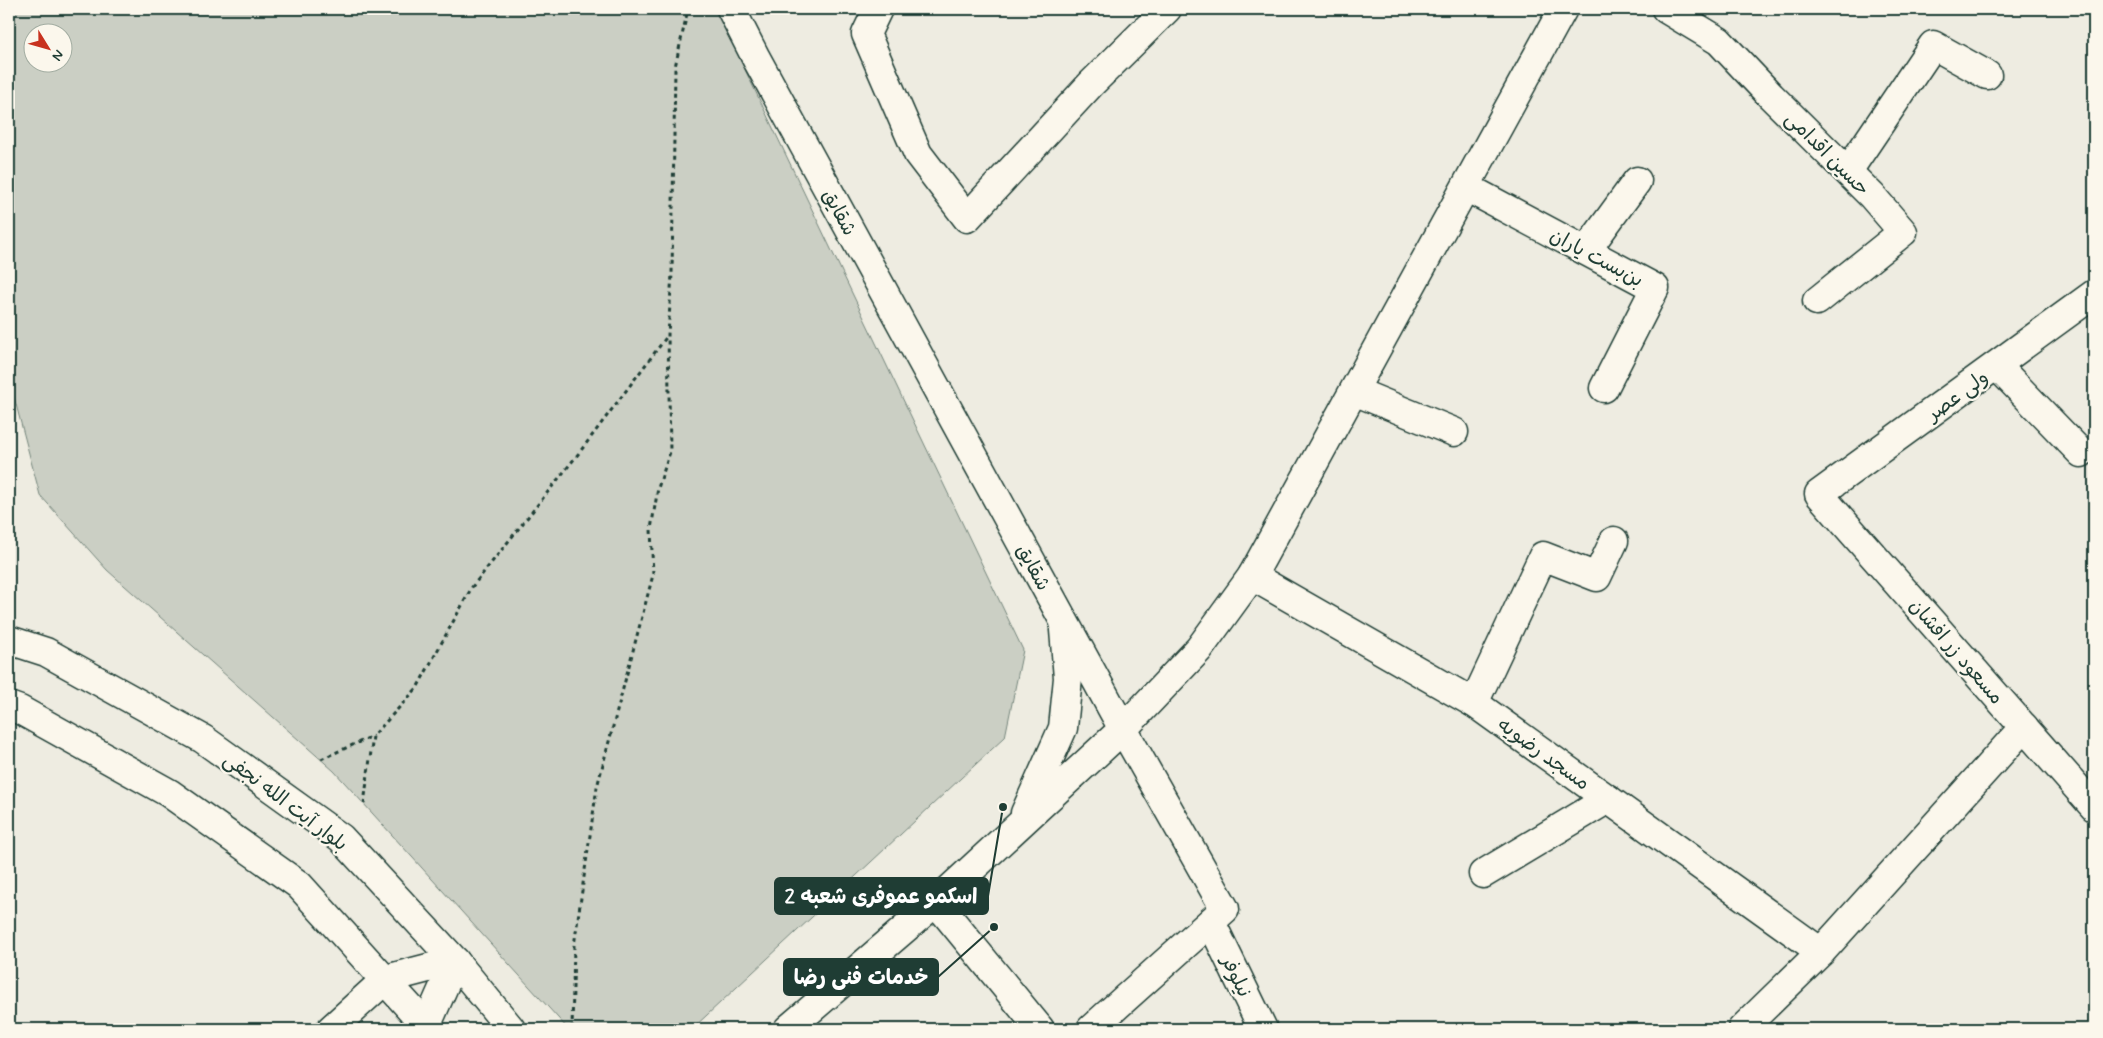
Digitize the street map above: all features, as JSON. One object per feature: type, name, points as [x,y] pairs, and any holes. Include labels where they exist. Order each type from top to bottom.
[{"type":"street","name":"شقایق","points":[[731,9],[1123,729],[1226,909],[1212,922]]},
{"type":"street","points":[[878,9],[866,34],[918,154],[967,218],[1091,84],[1167,9]]},
{"type":"street","points":[[788,1029],[936,902],[1123,729],[1199,649],[1252,576],[1563,9]]},
{"type":"street","name":"حسین اقدامی","points":[[1666,9],[1719,41],[1771,96],[1848,171],[1903,232],[1817,301]]},
{"type":"street","points":[[1848,171],[1933,45],[1987,74]]},
{"type":"street","points":[[1586,251],[1637,181]]},
{"type":"street","name":"بن‌بست یاران","points":[[1466,188],[1655,288],[1604,388]]},
{"type":"street","name":"ولی عصر","points":[[1819,494],[1998,367],[2094,294]]},
{"type":"street","points":[[1998,367],[2081,453]]},
{"type":"street","points":[[1354,391],[1454,432]]},
{"type":"street","name":"مسعود زر افشان","points":[[1819,494],[2094,807]]},
{"type":"street","points":[[1474,703],[1543,556],[1597,576],[1614,540]]},
{"type":"street","name":"مسجد رضویه","points":[[1252,576],[1474,703],[1821,952]]},
{"type":"street","points":[[1019,825],[1063,728],[1068,678],[1063,618]]},
{"type":"street","name":"بلوار آیت الله نجفی","points":[[9,640],[46,652],[203,739],[341,838],[456,961],[511,1029]]},
{"type":"street","points":[[9,706],[20,710],[169,793],[299,885],[386,979],[427,1028],[456,961]]},
{"type":"street","points":[[1742,1029],[1821,952],[2024,727]]},
{"type":"street","points":[[1483,874],[1608,800]]},
{"type":"street","points":[[936,902],[1040,1029]]},
{"type":"street","points":[[1091,1029],[1212,922]]},
{"type":"street","name":"نیلوفر","points":[[1212,922],[1263,1029]]},
{"type":"street","points":[[337,1028],[386,979],[456,961]]},
{"type":"path","points":[[572,1029],[574,946],[596,787],[653,575],[651,529],[658,488],[670,452],[668,334],[672,274],[675,67],[688,9]]},
{"type":"path","points":[[321,759],[373,736],[417,688],[472,588],[579,453],[668,334]]},
{"type":"path","points":[[364,804],[373,736]]},
{"type":"shaded area","points":[[9,9],[716,9],[1023,650],[1005,737],[692,1029],[568,1029],[334,771],[107,570],[40,495],[9,378]]},
{"type":"place","name":"اسکمو عموفری شعبه 2","points":[[1003,807]]},
{"type":"place","name":"خدمات فنی رضا","points":[[994,927]]}]
